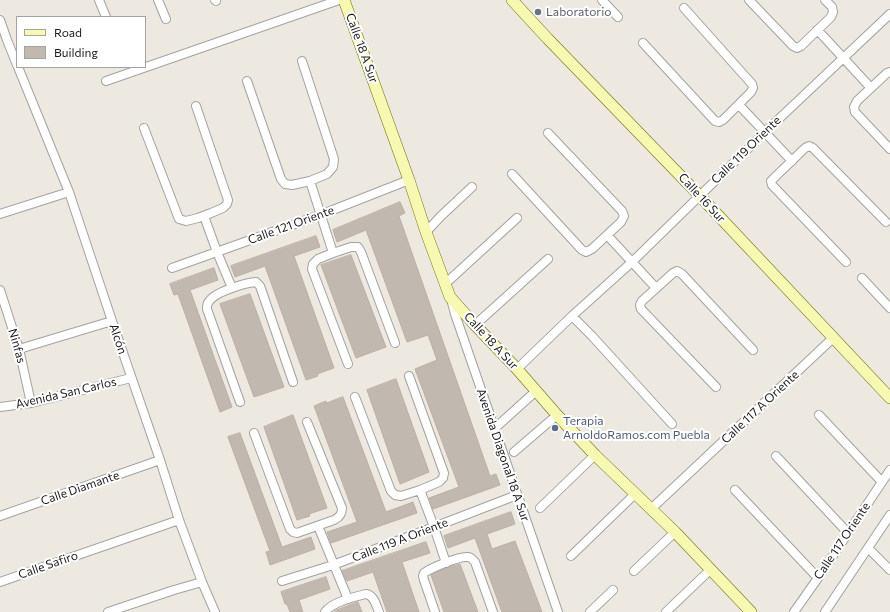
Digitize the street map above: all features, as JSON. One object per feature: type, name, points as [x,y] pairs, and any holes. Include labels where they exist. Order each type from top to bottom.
[{"type":"street","points":[[99,0],[106,16]]},
{"type":"street","points":[[158,0],[166,19]]},
{"type":"street","points":[[146,67],[339,0]]},
{"type":"street","name":"Calle 18 A Sur","points":[[344,0],[450,297],[594,455],[675,532],[751,612]]},
{"type":"street","name":"Calle 16 Sur","points":[[512,0],[699,195],[890,398]]},
{"type":"street","points":[[602,0],[618,17]]},
{"type":"street","points":[[749,0],[793,46],[797,48],[801,46],[830,17],[833,12],[832,7],[825,0]]},
{"type":"street","points":[[643,43],[715,121],[719,122],[723,120],[751,92],[753,88],[752,84],[684,8]]},
{"type":"street","name":"Calle 119 Oriente","points":[[517,369],[572,316],[632,262],[699,195],[890,14]]},
{"type":"street","name":"Alcón","points":[[0,20],[3,41],[16,64]]},
{"type":"street","points":[[817,30],[871,88]]},
{"type":"street","points":[[247,81],[281,179],[285,184],[292,185],[310,181],[327,174],[333,167],[334,159],[302,62]]},
{"type":"street","name":"Alcón","points":[[18,68],[69,192],[179,520],[215,612]]},
{"type":"street","points":[[106,81],[143,68]]},
{"type":"street","points":[[890,72],[887,73],[857,101],[854,107],[855,112],[890,149]]},
{"type":"street","points":[[739,105],[792,161]]},
{"type":"street","points":[[144,128],[179,219],[186,220],[204,216],[223,208],[227,204],[228,200],[196,106]]},
{"type":"street","points":[[512,174],[582,250],[586,252],[592,249],[621,222],[624,216],[622,211],[548,133]]},
{"type":"street","points":[[846,262],[772,185],[771,182],[774,178],[809,146],[813,148],[886,222]]},
{"type":"street","name":"Calle 121 Oriente","points":[[172,268],[320,215],[409,180]]},
{"type":"street","points":[[310,181],[333,253]]},
{"type":"street","points":[[426,232],[472,187]]},
{"type":"street","points":[[0,214],[69,192]]},
{"type":"street","points":[[204,216],[232,288]]},
{"type":"street","points":[[445,284],[516,218]]},
{"type":"street","points":[[607,235],[656,288]]},
{"type":"street","points":[[348,364],[312,269],[313,264],[318,259],[351,247],[358,247],[395,343]]},
{"type":"street","points":[[475,325],[548,259]]},
{"type":"street","points":[[716,387],[641,309],[640,305],[642,301],[673,273],[678,271],[753,350]]},
{"type":"street","points":[[862,278],[890,308]]},
{"type":"street","points":[[240,402],[207,309],[207,303],[212,298],[232,288],[251,282],[256,282],[260,286],[293,382]]},
{"type":"street","name":"Ninfas","points":[[0,290],[19,349],[31,403]]},
{"type":"street","name":"Avenida Diagonal 18 A Sur","points":[[450,297],[516,494],[558,612]]},
{"type":"street","points":[[572,316],[672,424]]},
{"type":"street","points":[[19,349],[112,321]]},
{"type":"street","name":"Calle 117 A Oriente","points":[[651,509],[833,338]]},
{"type":"street","points":[[355,397],[391,491],[395,495],[400,496],[420,490],[439,482],[444,478],[444,474],[409,376]]},
{"type":"street","name":"Avenida San Carlos","points":[[0,407],[31,403],[131,378]]},
{"type":"street","points":[[494,429],[536,391]]},
{"type":"street","points":[[514,452],[557,415]]},
{"type":"street","points":[[819,415],[882,482]]},
{"type":"street","points":[[254,433],[290,529],[297,533],[339,518],[342,513],[342,508],[308,422]]},
{"type":"street","points":[[540,508],[594,455]]},
{"type":"street","points":[[776,456],[848,532]]},
{"type":"street","name":"Calle Diamante","points":[[0,516],[160,460]]},
{"type":"street","name":"Calle 117 Oriente","points":[[794,612],[890,470]]},
{"type":"street","points":[[420,490],[446,562]]},
{"type":"street","points":[[735,490],[818,578]]},
{"type":"street","name":"Calle 119 A Oriente","points":[[282,581],[333,565],[516,494]]},
{"type":"street","points":[[571,556],[635,494]]},
{"type":"street","points":[[825,612],[890,516]]},
{"type":"street","name":"Calle Safiro","points":[[0,582],[179,520]]},
{"type":"street","points":[[318,526],[348,599]]},
{"type":"street","points":[[634,571],[675,532]]},
{"type":"street","points":[[868,548],[890,570]]},
{"type":"street","points":[[435,612],[424,580],[424,573],[446,562],[468,557],[472,558],[475,562],[493,612]]},
{"type":"street","points":[[666,612],[710,569]]},
{"type":"street","points":[[108,612],[202,582]]},
{"type":"street","points":[[590,612],[613,590]]},
{"type":"street","points":[[325,612],[330,607],[348,599],[366,594],[369,594],[374,600],[379,612]]},
{"type":"building","points":[[400,202],[405,213],[399,216],[490,476],[496,474],[500,485],[433,509],[429,498],[459,487],[415,369],[437,360],[428,335],[407,342],[366,230],[337,242],[333,230]]},
{"type":"building","points":[[316,236],[320,247],[294,256],[334,368],[306,380],[265,266],[235,277],[231,266]]},
{"type":"building","points":[[351,255],[386,347],[356,358],[321,265]]},
{"type":"building","points":[[214,268],[218,280],[190,290],[232,407],[220,412],[178,294],[174,295],[170,284]]},
{"type":"building","points":[[250,294],[284,387],[254,397],[220,304]]},
{"type":"building","points":[[396,379],[429,472],[400,484],[367,390]]},
{"type":"building","points":[[343,397],[386,512],[413,502],[417,513],[331,543],[327,532],[357,522],[314,406],[326,401],[326,403]]},
{"type":"building","points":[[293,415],[327,508],[297,520],[264,427]]},
{"type":"building","points":[[240,433],[282,547],[311,537],[315,549],[270,565],[266,552],[270,551],[228,437]]},
{"type":"building","points":[[511,512],[515,524],[487,534],[492,549],[515,541],[542,612],[502,612],[475,538],[448,548],[444,536]]},
{"type":"building","points":[[426,542],[430,553],[402,562],[419,612],[387,612],[373,572],[347,581],[342,571]]},
{"type":"building","points":[[460,564],[478,612],[444,612],[431,575],[446,568]]},
{"type":"building","points":[[326,577],[330,589],[299,600],[303,612],[290,612],[287,604],[285,604],[281,592]]},
{"type":"building","points":[[358,602],[362,612],[335,612],[335,611]]},
{"type":"place","name":"Laboratorio","points":[[538,12]]},
{"type":"place","name":"Terapia ArnoldoRamos.com Puebla","points":[[555,428]]}]
